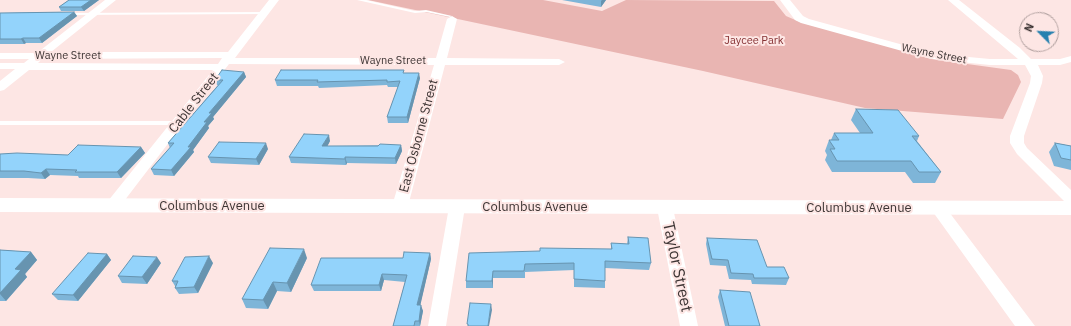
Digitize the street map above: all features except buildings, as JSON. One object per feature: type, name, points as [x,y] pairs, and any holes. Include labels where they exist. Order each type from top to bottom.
[{"type":"main road","name":"Columbus Avenue","points":[[0,205],[1071,208]]},
{"type":"street","points":[[0,87],[42,56],[111,0]]},
{"type":"street","name":"Cable Street","points":[[113,206],[266,13],[274,0]]},
{"type":"street","name":"Wayne Street","points":[[785,0],[802,20],[943,58],[970,61],[1031,62],[1060,62],[1071,59]]},
{"type":"street","points":[[953,0],[1031,62],[1036,73],[1036,83],[1017,136],[1017,143],[1022,151],[1071,199]]},
{"type":"street","name":"East Osborne Street","points":[[400,206],[451,17]]},
{"type":"street","name":"Wayne Street","points":[[0,56],[227,61],[559,62]]},
{"type":"street","name":"Wayne Street","points":[[0,66],[227,61]]},
{"type":"street","points":[[437,326],[457,207]]},
{"type":"street","name":"Taylor Street","points":[[665,208],[689,326]]},
{"type":"street","points":[[938,208],[1026,326]]},
{"type":"lane","points":[[359,0],[416,12],[426,11],[451,17]]},
{"type":"lane","points":[[58,14],[266,13]]},
{"type":"lane","points":[[0,123],[180,123]]},
{"type":"green space","name":"Jaycee Park","points":[[368,0],[543,0],[602,11],[626,0],[774,1],[786,16],[800,22],[938,60],[1011,70],[1018,75],[1021,82],[1003,119],[865,108],[703,71]]}]
